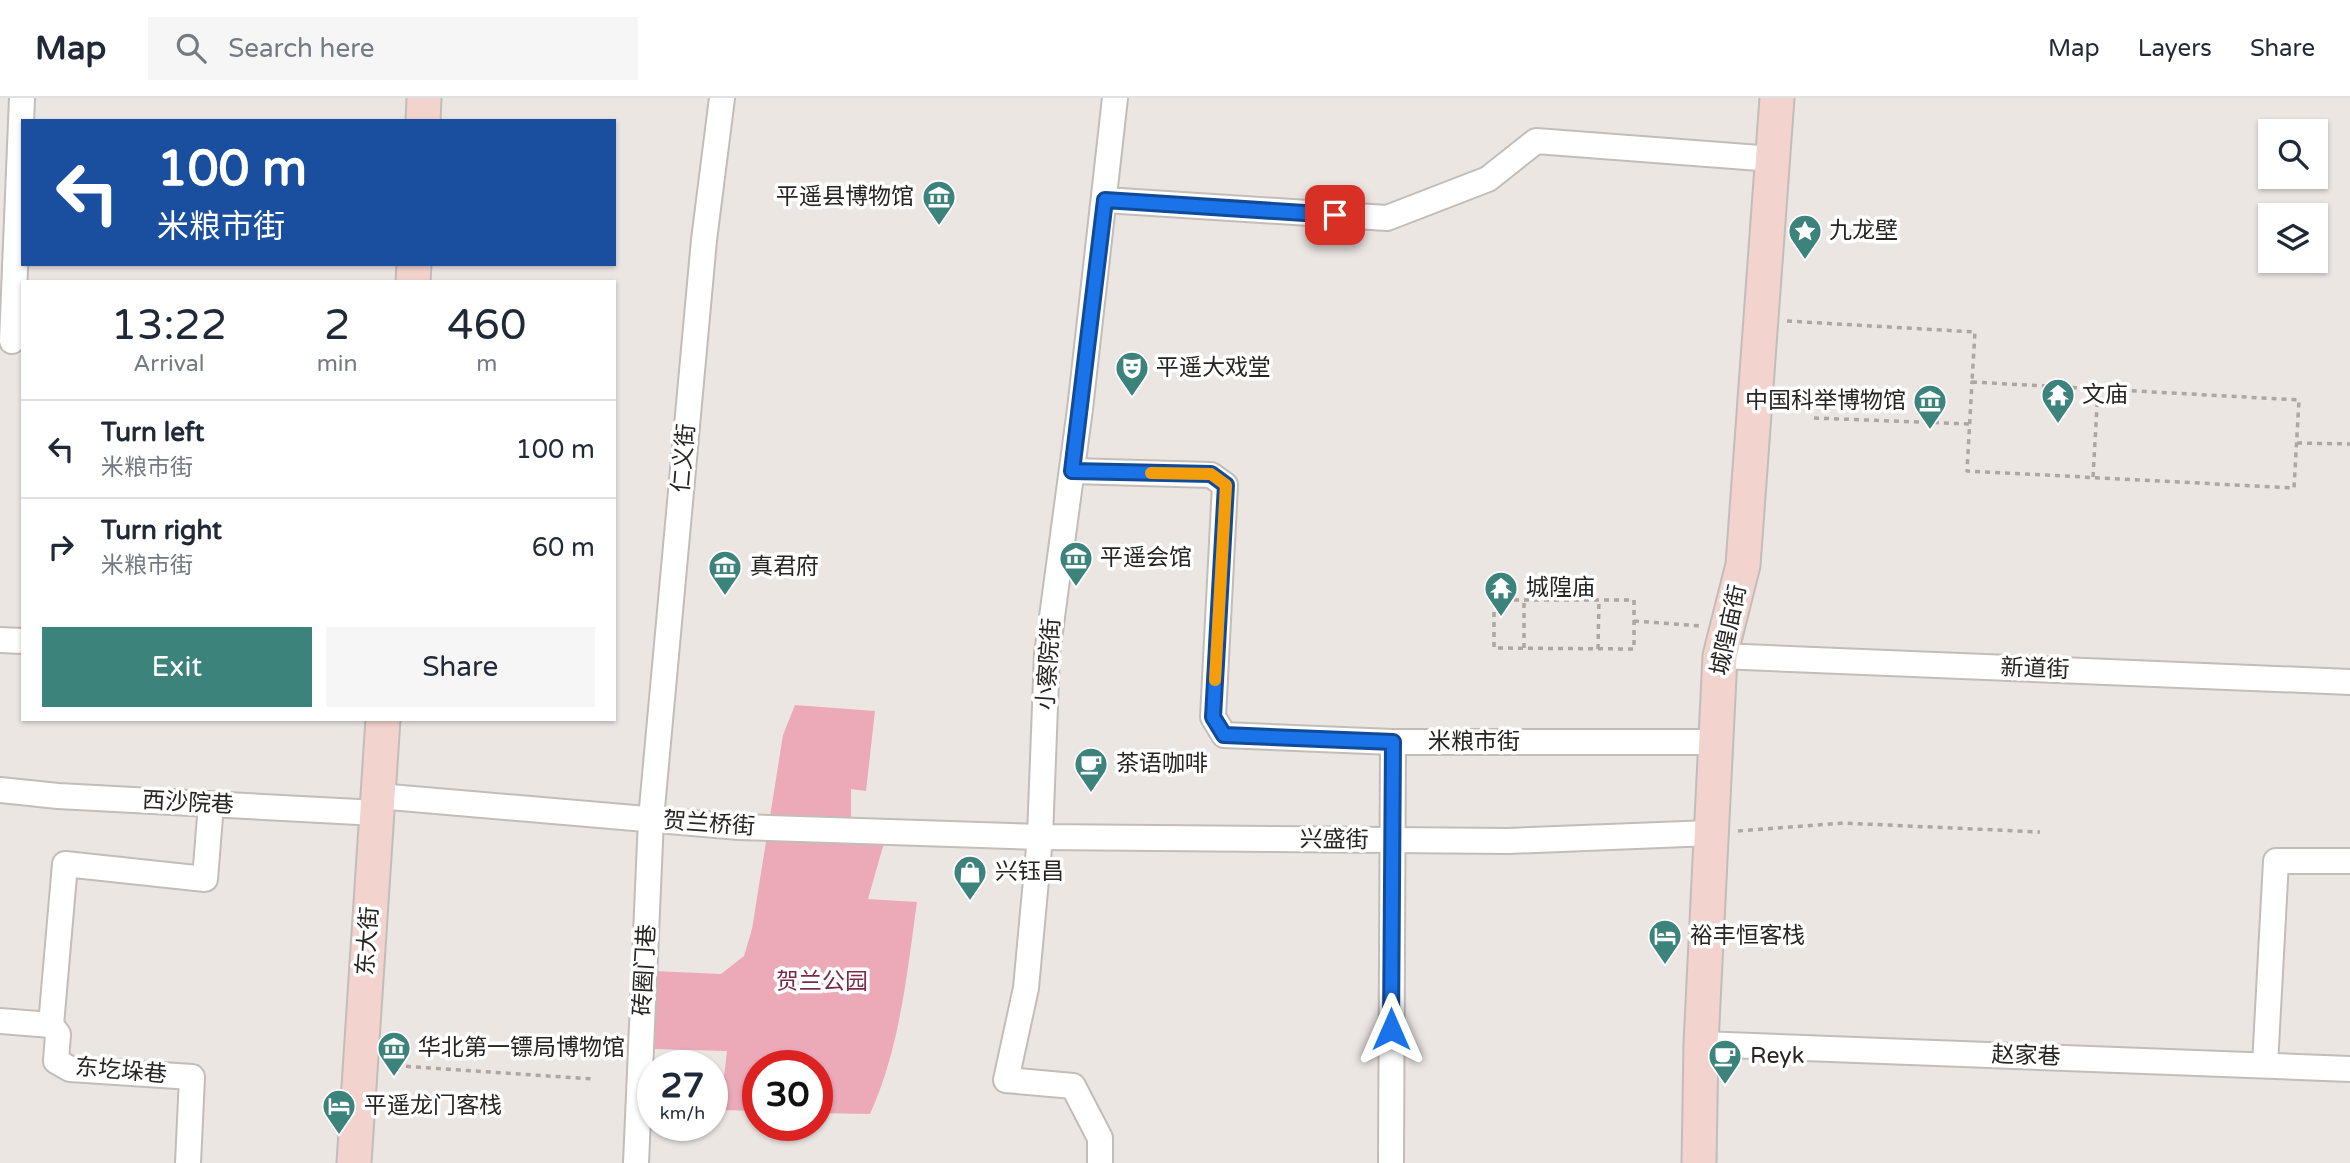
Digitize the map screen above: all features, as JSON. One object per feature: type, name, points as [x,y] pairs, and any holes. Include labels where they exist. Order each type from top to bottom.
[{"type":"street","points":[[21,119],[22,98]]},
{"type":"street","points":[[423,119],[424,98]]},
{"type":"street","name":"仁义街","points":[[651,819],[704,240],[722,98]]},
{"type":"street","name":"小察院街","points":[[1100,1163],[1100,1138],[1073,1086],[1006,1080],[1026,988],[1040,837],[1047,654],[1072,471],[1115,98]]},
{"type":"street","name":"城隍庙街","points":[[1699,1163],[1701,1044],[1714,742],[1723,642],[1743,565],[1777,98]]},
{"type":"street","points":[[12,341],[21,122]]},
{"type":"street","points":[[1105,200],[1387,218],[1488,179],[1536,141],[1773,159]]},
{"type":"street","name":"米粮市街","points":[[1072,471],[1211,474],[1226,485],[1213,717],[1224,735],[1393,742],[1714,742]]},
{"type":"street","points":[[0,640],[21,641]]},
{"type":"street","name":"新道街","points":[[1723,642],[2350,682]]},
{"type":"street","name":"东大街","points":[[354,1163],[383,721]]},
{"type":"street","points":[[1391,1163],[1393,742]]},
{"type":"street","name":"西沙院巷","points":[[0,790],[58,796],[211,804],[378,805]]},
{"type":"street","points":[[0,1021],[51,1025],[65,863],[205,879],[211,804]]},
{"type":"street","name":"贺兰桥街","points":[[378,805],[651,819],[739,827],[1040,837]]},
{"type":"street","name":"砖圈门巷","points":[[636,1163],[651,819]]},
{"type":"street","name":"兴盛街","points":[[1040,837],[1508,841],[1711,833]]},
{"type":"street","points":[[2265,1065],[2276,861],[2350,861]]},
{"type":"street","name":"东圪垛巷","points":[[51,1025],[58,1034],[56,1061],[70,1069],[191,1077],[188,1163]]},
{"type":"street","name":"赵家巷","points":[[1701,1044],[2350,1069]]},
{"type":"path","points":[[1761,320],[1975,332],[1972,382],[1970,424],[1967,471],[2294,488],[2299,400],[1972,382]]},
{"type":"path","points":[[2093,477],[2098,389]]},
{"type":"path","points":[[1814,418],[1970,424]]},
{"type":"path","points":[[2297,443],[2350,444]]},
{"type":"path","points":[[1494,600],[1524,600],[1634,600],[1634,649],[1494,648],[1494,600]]},
{"type":"path","points":[[1524,600],[1524,648]]},
{"type":"path","points":[[1598,649],[1599,600]]},
{"type":"path","points":[[1634,621],[1723,642]]},
{"type":"path","points":[[1711,833],[1843,823],[2040,832]]},
{"type":"path","points":[[360,1064],[593,1079]]},
{"type":"green space","name":"贺兰公园","points":[[795,705],[875,711],[866,791],[851,789],[851,839],[884,843],[868,899],[917,902],[906,983],[895,1037],[889,1063],[870,1114],[833,1113],[833,1050],[742,1050],[742,1111],[728,1110],[728,1050],[654,1049],[654,971],[721,974],[744,956],[752,929],[783,735]]},
{"type":"slow traffic","points":[[1151,473],[1211,474],[1226,485],[1215,680]]},
{"type":"place","name":"平遥县博物馆","points":[[939,227]]},
{"type":"place","name":"九龙壁","points":[[1805,261]]},
{"type":"place","name":"平遥大戏堂","points":[[1132,398]]},
{"type":"place","name":"文庙","points":[[2058,425]]},
{"type":"place","name":"中国科举博物馆","points":[[1930,431]]},
{"type":"place","name":"平遥会馆","points":[[1076,588]]},
{"type":"place","name":"真君府","points":[[725,597]]},
{"type":"place","name":"城隍庙","points":[[1501,618]]},
{"type":"place","name":"茶语咖啡","points":[[1091,794]]},
{"type":"place","name":"兴钰昌","points":[[970,902]]},
{"type":"place","name":"裕丰恒客栈","points":[[1665,966]]},
{"type":"place","name":"华北第一镖局博物馆","points":[[394,1078]]},
{"type":"place","name":"Reyk","points":[[1725,1086]]},
{"type":"place","name":"平遥龙门客栈","points":[[339,1136]]},
{"type":"route","points":[[1335,215],[1105,200],[1072,471],[1211,474],[1226,485],[1213,717],[1224,735],[1393,742],[1391,1029]]}]
